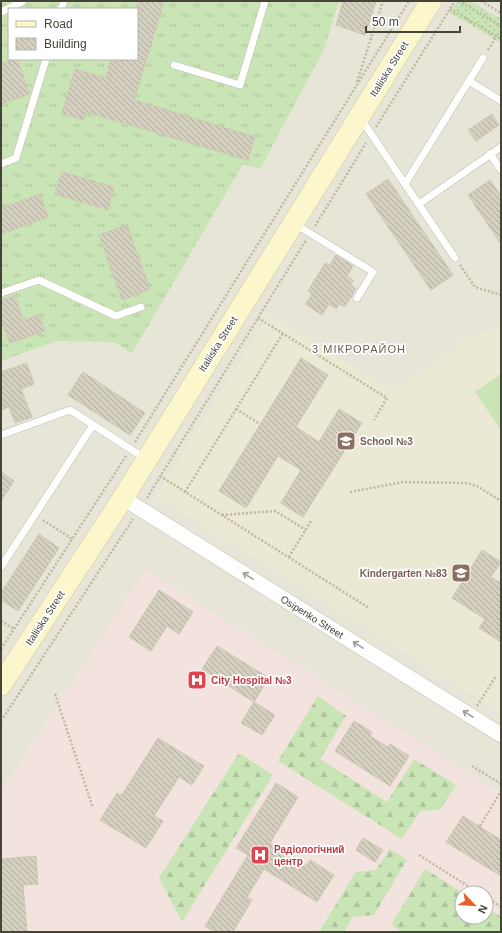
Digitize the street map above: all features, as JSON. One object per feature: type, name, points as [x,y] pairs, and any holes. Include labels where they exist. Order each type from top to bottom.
[{"type":"street","name":"Italiiska Street","points":[[1,685],[123,498],[138,454],[302,228],[359,117],[440,5]]},
{"type":"street","name":"Osipenko Street","points":[[123,498],[501,735]]},
{"type":"lane","points":[[9,8],[23,1]]},
{"type":"lane","points":[[174,65],[240,85],[265,1]]},
{"type":"lane","points":[[405,184],[483,58]]},
{"type":"lane","points":[[1,164],[16,158],[46,60]]},
{"type":"lane","points":[[469,81],[501,101]]},
{"type":"lane","points":[[359,117],[455,258]]},
{"type":"lane","points":[[418,204],[501,147]]},
{"type":"lane","points":[[490,154],[501,170]]},
{"type":"lane","points":[[302,228],[373,272],[357,298]]},
{"type":"lane","points":[[1,293],[39,280],[116,316],[141,307]]},
{"type":"lane","points":[[1,435],[70,410],[138,454]]},
{"type":"lane","points":[[1,567],[93,425]]},
{"type":"path","points":[[355,88],[383,1]]},
{"type":"path","points":[[1,649],[72,539],[138,454],[355,88],[409,1]]},
{"type":"path","points":[[146,499],[258,318],[302,228],[372,135],[440,5],[454,1]]},
{"type":"path","points":[[459,1],[501,26]]},
{"type":"path","points":[[481,1],[501,13]]},
{"type":"path","points":[[440,5],[501,39]]},
{"type":"path","points":[[483,58],[496,37]]},
{"type":"path","points":[[455,258],[476,287],[501,295]]},
{"type":"path","points":[[258,318],[387,398],[374,420]]},
{"type":"path","points":[[184,492],[283,333]]},
{"type":"path","points":[[236,409],[260,424]]},
{"type":"path","points":[[160,476],[370,608]]},
{"type":"path","points":[[350,492],[403,482],[467,483],[477,486],[501,501]]},
{"type":"path","points":[[222,515],[275,511],[306,530]]},
{"type":"path","points":[[35,515],[72,539]]},
{"type":"path","points":[[1,721],[134,518]]},
{"type":"path","points":[[289,557],[311,522]]},
{"type":"path","points":[[1,621],[14,629]]},
{"type":"path","points":[[477,706],[496,676]]},
{"type":"path","points":[[55,694],[93,808]]},
{"type":"path","points":[[472,766],[501,784]]},
{"type":"path","points":[[480,826],[501,791]]},
{"type":"path","points":[[419,855],[466,885]]},
{"type":"shaded area","points":[[1,1],[425,1],[1,676]]},
{"type":"shaded area","points":[[436,1],[501,1],[501,932],[1,932],[1,697],[128,501]]},
{"type":"shaded area","name":"School №3","points":[[269,314],[392,391],[470,337],[487,330],[501,330],[501,713],[156,496]]},
{"type":"shaded area","name":"City Hospital №3","points":[[145,570],[501,793],[501,932],[1,932],[1,791]]},
{"type":"green space","points":[[1,1],[339,1],[324,49],[260,169],[243,164],[132,353],[114,342],[57,341],[1,361]]},
{"type":"green space","points":[[458,1],[470,1],[501,19],[501,43],[450,13]]},
{"type":"green space","points":[[501,374],[501,430],[475,392]]},
{"type":"green space","points":[[318,696],[346,716],[320,759],[387,802],[414,759],[456,785],[440,810],[420,811],[402,839],[278,761]]},
{"type":"green space","points":[[239,753],[273,775],[182,922],[159,878]]},
{"type":"green space","points":[[390,849],[407,860],[374,915],[353,917],[344,932],[319,932],[356,872],[376,870]]},
{"type":"green space","points":[[425,869],[454,887],[454,925],[494,925],[494,912],[501,917],[501,932],[402,932],[391,925]]},
{"type":"building","points":[[137,1],[164,1],[134,100],[255,137],[248,160],[86,112],[83,120],[62,113],[75,69],[106,78],[111,60],[138,60]]},
{"type":"building","points":[[343,1],[376,1],[365,35],[336,25]]},
{"type":"building","points":[[11,60],[17,60],[30,94],[1,104],[1,64]]},
{"type":"building","points":[[492,114],[499,125],[476,141],[468,130]]},
{"type":"building","points":[[62,172],[114,187],[108,210],[55,194]]},
{"type":"building","points":[[388,179],[453,275],[431,290],[366,194]]},
{"type":"building","points":[[490,180],[501,196],[501,244],[468,195]]},
{"type":"building","points":[[40,194],[48,217],[1,234],[1,208]]},
{"type":"building","points":[[127,225],[150,289],[122,300],[99,235]]},
{"type":"building","points":[[336,255],[353,266],[347,276],[353,280],[351,285],[356,289],[345,307],[339,304],[336,309],[329,304],[322,315],[305,304],[312,294],[308,291],[325,263],[330,265]]},
{"type":"building","points":[[15,296],[23,320],[39,315],[45,331],[10,343],[1,319],[1,300]]},
{"type":"building","points":[[301,358],[328,375],[296,427],[319,442],[339,409],[362,423],[303,517],[281,503],[301,470],[278,456],[246,508],[219,491]]},
{"type":"building","points":[[27,363],[34,384],[21,389],[32,417],[15,423],[9,407],[1,410],[1,372]]},
{"type":"building","points":[[83,372],[145,413],[130,435],[68,395]]},
{"type":"building","points":[[1,472],[14,481],[1,501]]},
{"type":"building","points":[[39,534],[59,548],[18,611],[1,600],[1,593]]},
{"type":"building","points":[[482,550],[501,562],[491,577],[501,583],[501,642],[479,628],[485,619],[452,598]]},
{"type":"building","points":[[159,590],[193,612],[179,634],[167,626],[151,651],[129,637]]},
{"type":"building","points":[[217,646],[269,678],[254,702],[202,669]]},
{"type":"building","points":[[254,702],[275,715],[262,735],[241,723]]},
{"type":"building","points":[[354,721],[372,732],[370,736],[388,747],[390,744],[409,756],[390,786],[335,751]]},
{"type":"building","points":[[158,738],[204,766],[192,785],[179,777],[154,816],[163,821],[146,848],[100,820],[117,793],[122,795]]},
{"type":"building","points":[[276,783],[298,797],[270,843],[306,866],[310,860],[334,875],[317,902],[264,869],[247,897],[252,900],[233,932],[215,932],[205,926],[248,855],[236,848]]},
{"type":"building","points":[[463,816],[501,840],[501,876],[446,842]]},
{"type":"building","points":[[363,838],[383,850],[375,862],[356,850]]},
{"type":"building","points":[[36,856],[38,884],[23,885],[27,932],[1,932],[1,859]]},
{"type":"place","name":"School №3","points":[[346,441]]},
{"type":"place","name":"Kindergarten №83","points":[[461,573]]},
{"type":"place","name":"City Hospital №3","points":[[197,680]]},
{"type":"place","name":"Радіологічний центр","points":[[260,855]]},
{"type":"district","name":"3 МІКРОРАЙОН","points":[[359,349]]}]
